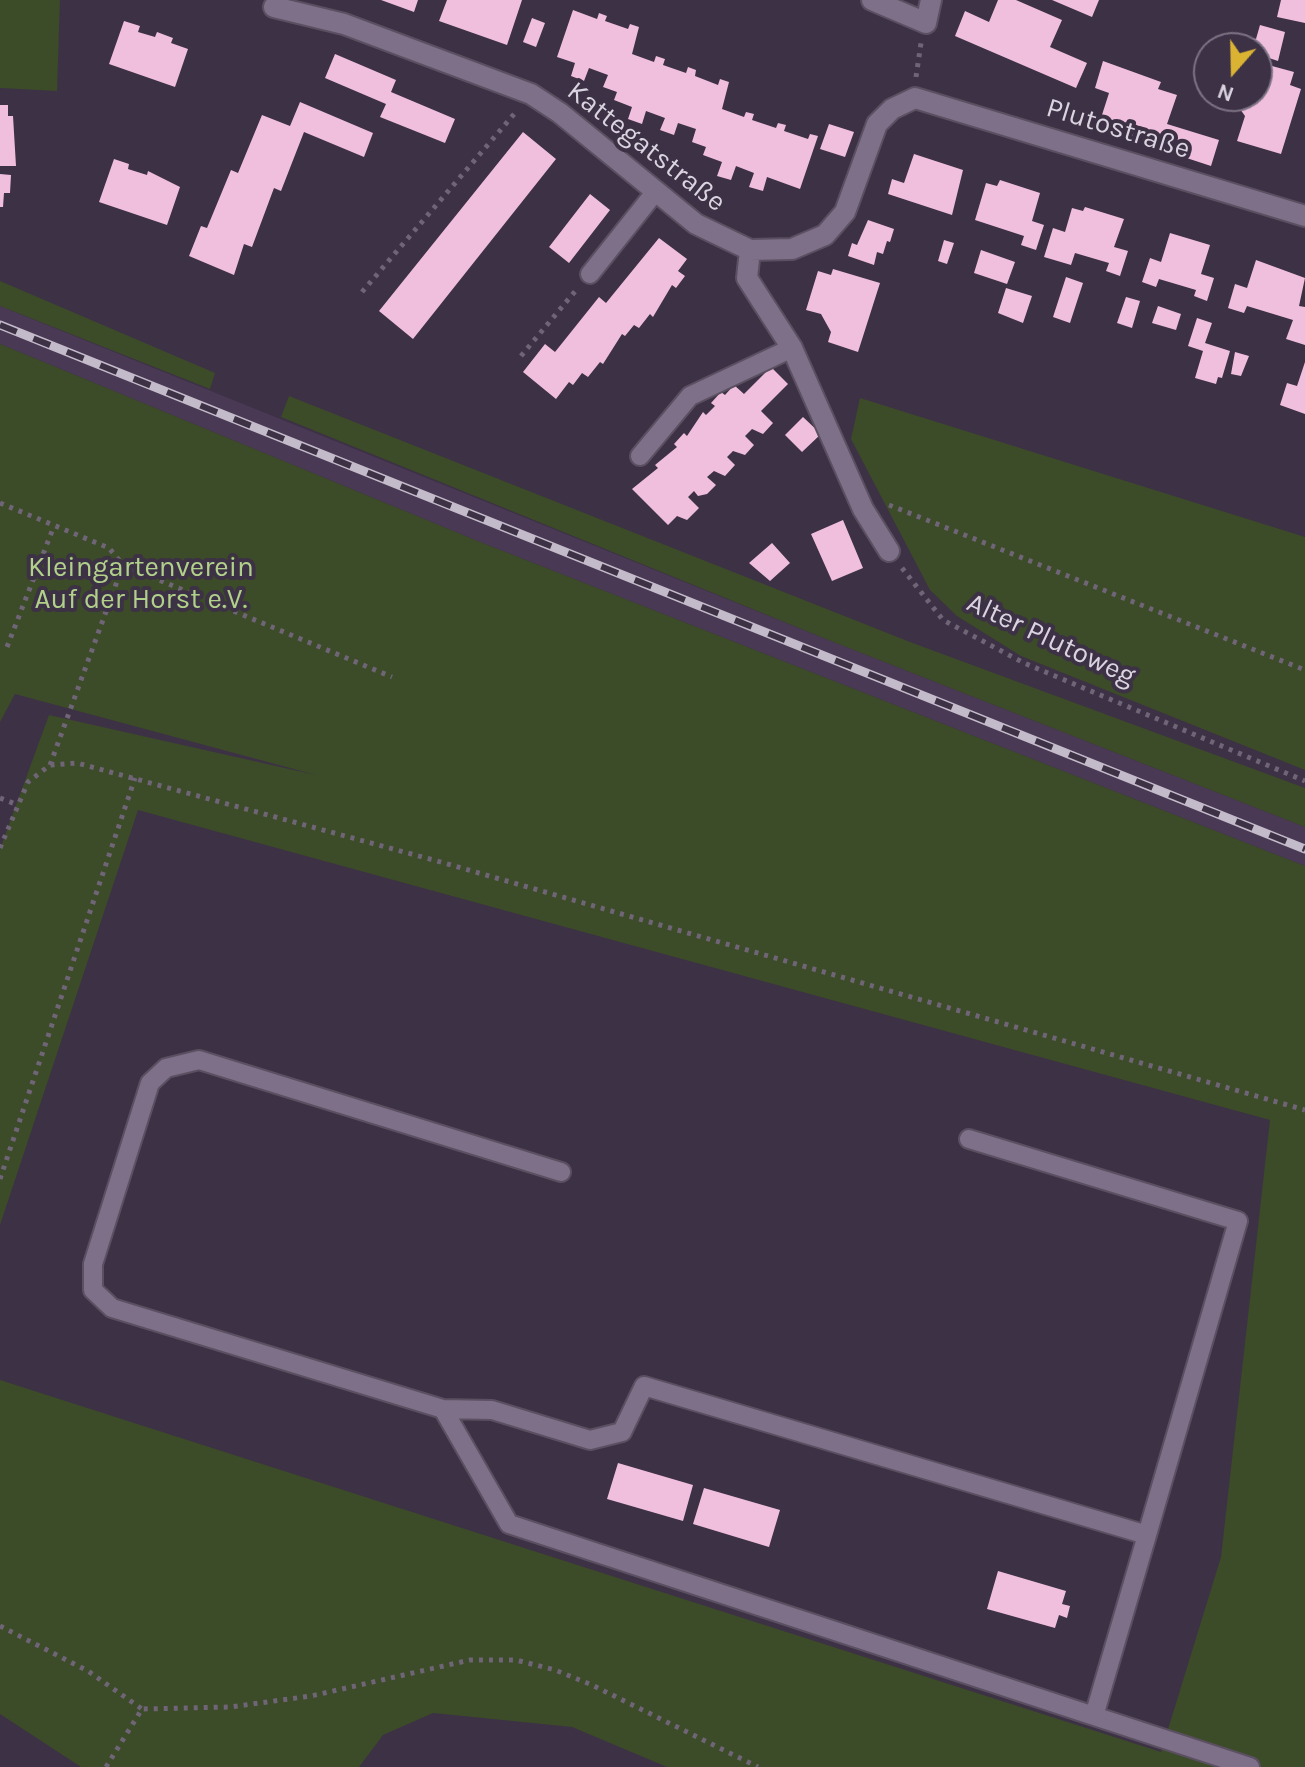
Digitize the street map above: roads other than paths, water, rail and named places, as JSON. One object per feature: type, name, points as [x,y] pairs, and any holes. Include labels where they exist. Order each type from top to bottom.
[{"type":"street","points":[[872,0],[926,23],[931,0]]},
{"type":"street","name":"Kattegatstraße","points":[[268,3],[344,24],[531,94],[560,113],[706,230],[750,250],[792,249],[825,235],[845,212],[877,124],[892,109],[915,98]]},
{"type":"street","name":"Plutostraße","points":[[915,98],[1305,216]]},
{"type":"street","points":[[750,250],[747,278],[792,348],[863,509],[889,551]]},
{"type":"lane","points":[[590,274],[656,191]]},
{"type":"lane","points":[[640,456],[690,396],[792,348]]},
{"type":"lane","points":[[561,1172],[199,1060],[166,1068],[150,1083],[93,1264],[93,1290],[112,1308],[443,1409],[492,1410],[590,1440],[622,1432],[644,1386],[1147,1535]]},
{"type":"lane","points":[[969,1139],[1238,1221],[1094,1716]]},
{"type":"lane","points":[[443,1409],[509,1524],[1250,1767]]},
{"type":"railway","points":[[0,325],[1305,849]]},
{"type":"park label","name":"Kleingartenverein Auf der Horst e.V.","points":[[141,584]]}]
